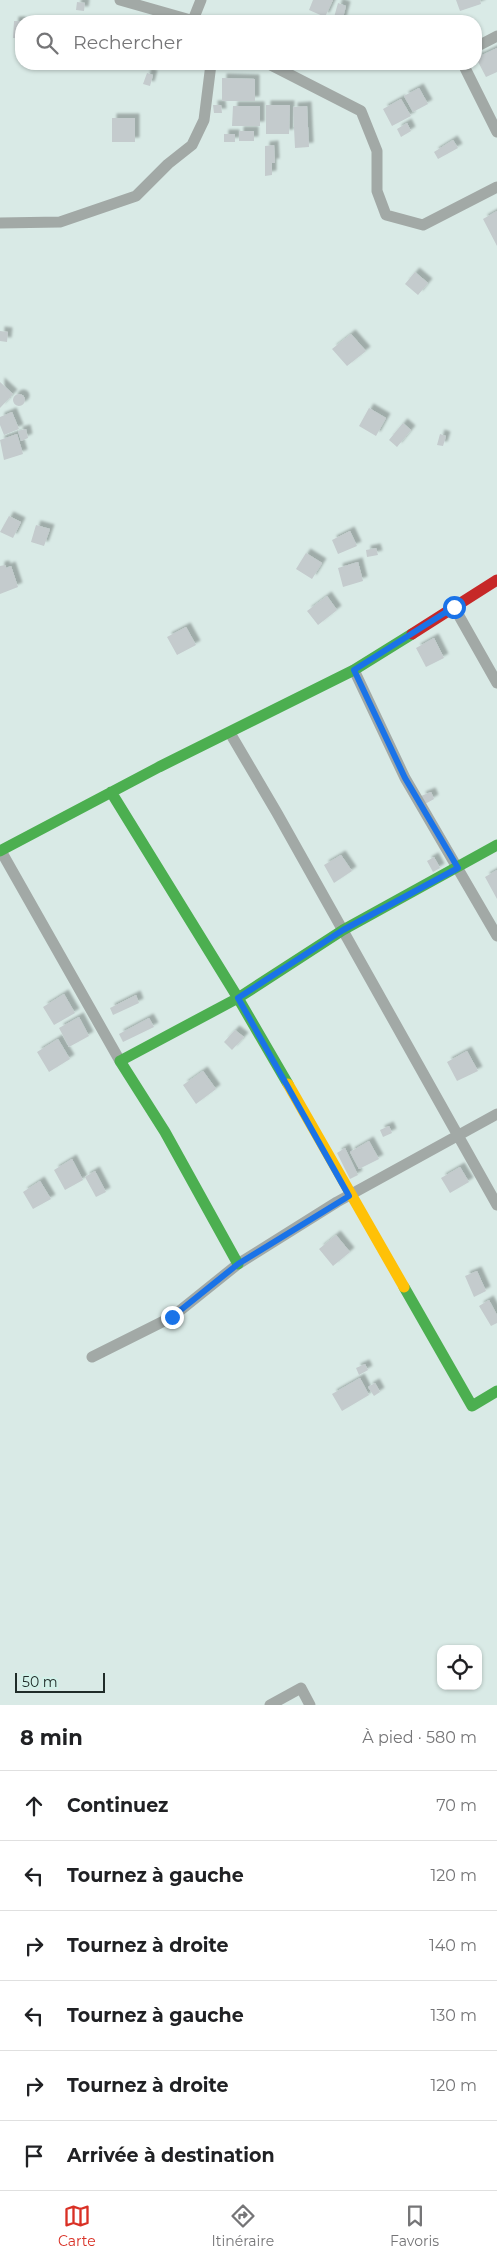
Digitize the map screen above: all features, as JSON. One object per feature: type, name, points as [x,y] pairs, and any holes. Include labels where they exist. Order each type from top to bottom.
[{"type":"street","points":[[120,0],[173,15]]},
{"type":"street","points":[[196,15],[201,0]]},
{"type":"street","points":[[482,44],[497,36]]},
{"type":"street","points":[[0,223],[60,222],[136,196],[168,164],[192,144],[204,120],[210,70]]},
{"type":"street","points":[[281,70],[361,111],[377,151],[377,190],[386,215],[423,225],[497,187]]},
{"type":"street","points":[[467,70],[497,132]]},
{"type":"street","points":[[238,1264],[166,1132],[120,1061],[0,851],[111,792],[354,670],[497,580]]},
{"type":"street","points":[[454,607],[497,683]]},
{"type":"street","points":[[354,670],[405,778],[497,936]]},
{"type":"street","points":[[230,733],[497,1204]]},
{"type":"street","points":[[111,792],[238,998],[349,1196],[472,1406],[497,1391]]},
{"type":"street","points":[[120,1061],[238,998],[343,930],[497,845]]},
{"type":"street","points":[[92,1357],[172,1317],[238,1264],[349,1196],[497,1114]]},
{"type":"street","points":[[270,1705],[302,1688],[310,1705]]},
{"type":"building","points":[[313,0],[333,0],[326,15],[320,15],[309,10]]},
{"type":"building","points":[[456,0],[480,0],[481,4],[460,11]]},
{"type":"building","points":[[77,2],[85,3],[84,11],[76,10]]},
{"type":"building","points":[[338,3],[346,6],[344,15],[335,15]]},
{"type":"building","points":[[14,21],[15,21],[15,38],[13,38]]},
{"type":"building","points":[[497,48],[497,72],[486,77],[482,69],[482,55]]},
{"type":"building","points":[[147,73],[153,75],[150,86],[143,84]]},
{"type":"building","points":[[222,78],[255,79],[255,101],[222,101]]},
{"type":"building","points":[[419,88],[428,104],[413,112],[404,96]]},
{"type":"building","points":[[401,99],[411,116],[392,126],[383,109]]},
{"type":"building","points":[[213,105],[221,105],[222,113],[214,113]]},
{"type":"building","points":[[266,105],[290,105],[289,134],[266,134]]},
{"type":"building","points":[[233,106],[260,106],[260,126],[232,126]]},
{"type":"building","points":[[307,106],[309,147],[295,148],[293,107]]},
{"type":"building","points":[[112,118],[135,118],[135,142],[112,142]]},
{"type":"building","points":[[407,123],[411,131],[401,137],[397,129]]},
{"type":"building","points":[[239,131],[254,131],[254,141],[239,141]]},
{"type":"building","points":[[224,134],[235,134],[235,142],[224,142]]},
{"type":"building","points":[[453,140],[458,148],[438,159],[434,152]]},
{"type":"building","points":[[274,145],[275,163],[272,163],[272,175],[265,176],[265,146]]},
{"type":"building","points":[[497,211],[497,246],[483,219]]},
{"type":"building","points":[[415,272],[428,283],[418,295],[405,284]]},
{"type":"building","points":[[0,331],[8,332],[7,342],[0,341]]},
{"type":"building","points":[[351,334],[366,351],[347,366],[332,349]]},
{"type":"building","points":[[0,382],[13,394],[0,408]]},
{"type":"building","points":[[19,394],[25,400],[19,406],[13,400]]},
{"type":"building","points":[[369,408],[386,418],[376,436],[359,426]]},
{"type":"building","points":[[12,412],[19,429],[4,435],[0,425],[0,417]]},
{"type":"building","points":[[403,423],[411,430],[397,447],[389,440]]},
{"type":"building","points":[[26,429],[28,438],[21,441],[18,431]]},
{"type":"building","points":[[17,434],[23,454],[4,460],[0,440]]},
{"type":"building","points":[[440,434],[446,436],[443,446],[437,445]]},
{"type":"building","points":[[9,516],[21,522],[13,538],[0,532]]},
{"type":"building","points":[[36,525],[50,529],[44,546],[31,542]]},
{"type":"building","points":[[350,531],[357,546],[338,554],[332,540]]},
{"type":"building","points":[[376,548],[378,555],[367,557],[366,550]]},
{"type":"building","points":[[306,553],[322,563],[312,579],[296,569]]},
{"type":"building","points":[[358,562],[363,581],[343,587],[338,568]]},
{"type":"building","points":[[5,565],[6,568],[11,566],[18,587],[0,594],[0,566]]},
{"type":"building","points":[[327,596],[337,610],[318,625],[307,611]]},
{"type":"building","points":[[186,627],[196,645],[177,655],[167,637]]},
{"type":"building","points":[[434,638],[444,658],[426,667],[416,648]]},
{"type":"building","points":[[431,792],[434,799],[425,804],[421,796]]},
{"type":"building","points":[[341,855],[352,871],[334,883],[324,865]]},
{"type":"building","points":[[434,857],[440,868],[433,872],[427,861]]},
{"type":"building","points":[[497,870],[497,899],[485,877]]},
{"type":"building","points":[[64,994],[75,1013],[54,1025],[43,1007]]},
{"type":"building","points":[[136,995],[139,1003],[113,1015],[110,1008]]},
{"type":"building","points":[[79,1017],[89,1036],[69,1047],[59,1028]]},
{"type":"building","points":[[149,1018],[154,1027],[123,1042],[119,1034]]},
{"type":"building","points":[[235,1030],[244,1037],[232,1050],[224,1042]]},
{"type":"building","points":[[58,1039],[70,1059],[49,1072],[37,1052]]},
{"type":"building","points":[[467,1051],[478,1071],[457,1081],[447,1062]]},
{"type":"building","points":[[203,1071],[216,1089],[196,1104],[183,1085]]},
{"type":"building","points":[[389,1126],[392,1133],[383,1137],[380,1130]]},
{"type":"building","points":[[369,1141],[379,1159],[359,1169],[350,1152]]},
{"type":"building","points":[[345,1148],[358,1175],[350,1179],[337,1153]]},
{"type":"building","points":[[72,1159],[83,1180],[65,1190],[54,1170]]},
{"type":"building","points":[[460,1167],[469,1182],[450,1193],[441,1178]]},
{"type":"building","points":[[95,1171],[106,1192],[96,1197],[85,1177]]},
{"type":"building","points":[[40,1181],[51,1199],[33,1209],[23,1192]]},
{"type":"building","points":[[336,1235],[350,1252],[333,1266],[319,1249]]},
{"type":"building","points":[[477,1271],[486,1291],[474,1297],[465,1276]]},
{"type":"building","points":[[489,1300],[497,1315],[497,1323],[491,1326],[479,1306]]},
{"type":"building","points":[[365,1364],[368,1370],[359,1375],[356,1368]]},
{"type":"building","points":[[360,1378],[369,1395],[342,1411],[332,1394]]},
{"type":"building","points":[[375,1383],[380,1392],[374,1396],[368,1387]]},
{"type":"traffic: fast","points":[[0,851],[159,767],[354,670],[412,634]]},
{"type":"traffic: fast","points":[[111,792],[238,998],[288,1084]]},
{"type":"traffic: fast","points":[[238,1264],[165,1132],[120,1061],[238,998],[343,930],[497,845]]},
{"type":"traffic: fast","points":[[404,1287],[472,1406],[497,1391]]},
{"type":"traffic: slow","points":[[288,1084],[404,1287]]},
{"type":"traffic: jam","points":[[412,634],[497,580]]},
{"type":"route","points":[[172,1317],[238,1264],[349,1196],[238,998],[343,930],[458,868],[405,778],[354,670],[454,607]]}]
